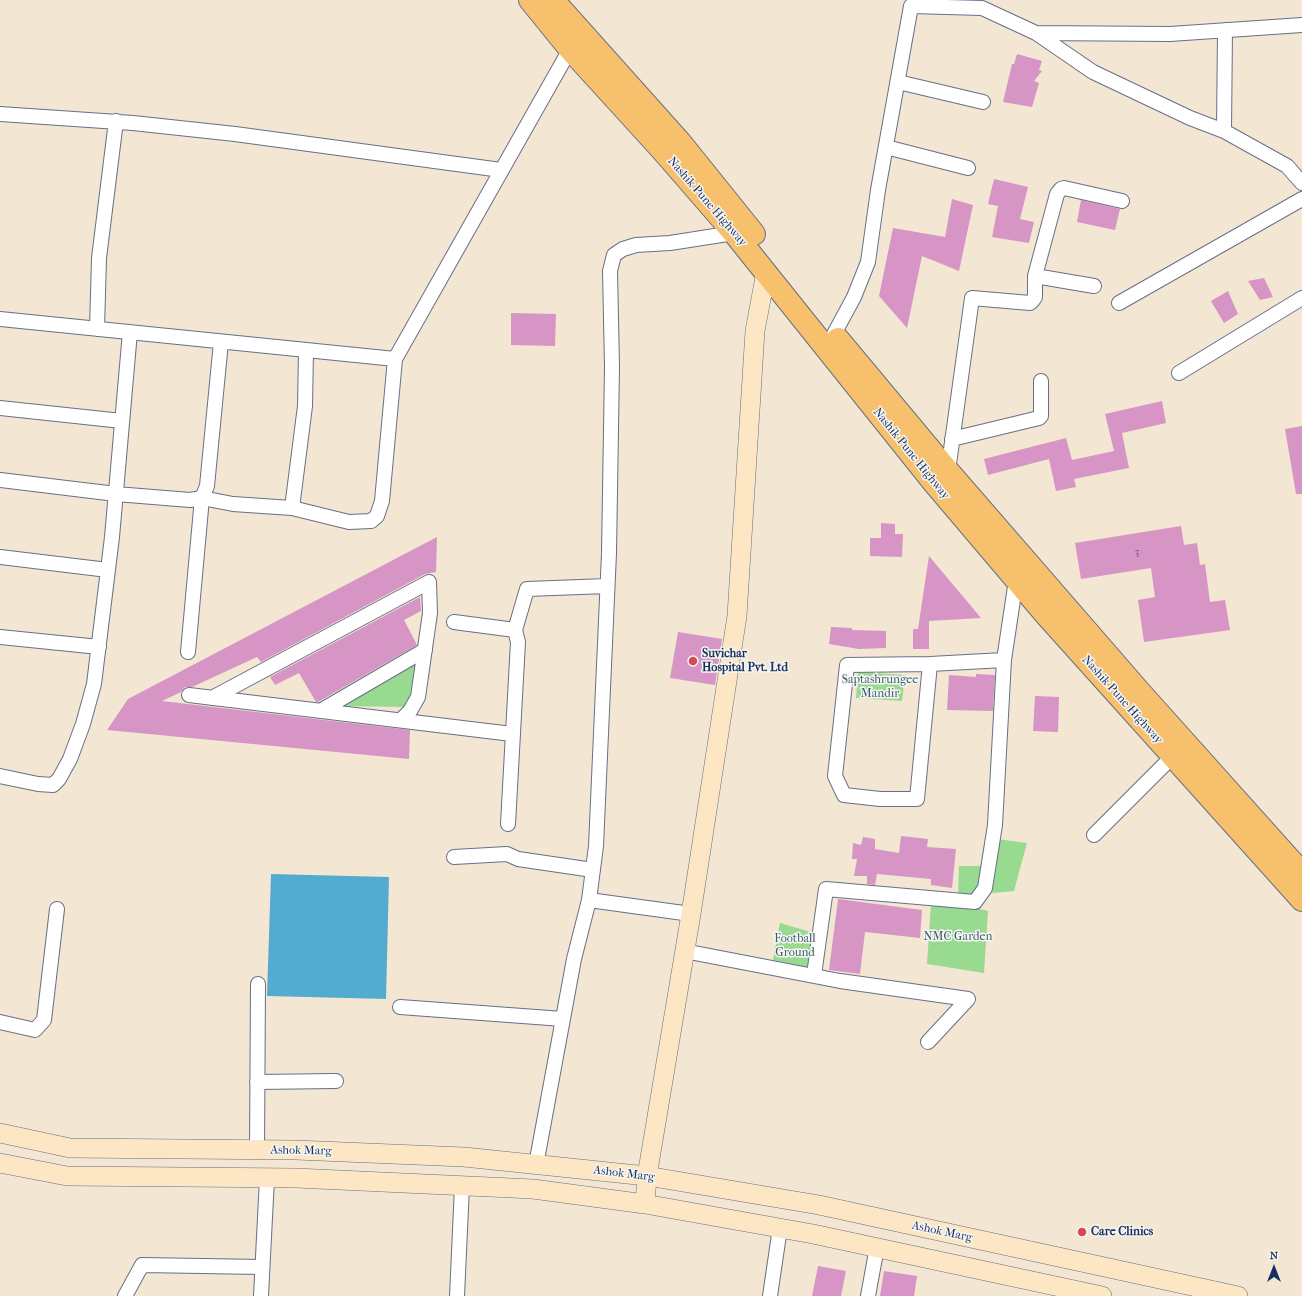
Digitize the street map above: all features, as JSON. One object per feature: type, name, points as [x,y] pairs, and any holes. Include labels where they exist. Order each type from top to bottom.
[{"type":"highway","name":"Nashik Pune Highway","points":[[530,0],[576,40]]},
{"type":"highway","name":"Nashik Pune Highway","points":[[553,0],[576,40],[662,150],[740,228],[834,334],[948,471],[1138,691],[1302,873]]},
{"type":"highway","name":"Nashik Pune Highway","points":[[740,228],[766,272],[934,483],[1016,580],[1302,900]]},
{"type":"street","points":[[834,334],[854,297],[868,262],[886,147],[911,6],[982,8],[1036,34],[1093,72],[1190,118],[1224,131],[1287,166],[1302,183]]},
{"type":"street","points":[[1036,34],[1170,34],[1302,24]]},
{"type":"street","points":[[1224,131],[1225,30]]},
{"type":"street","points":[[0,480],[116,494],[190,500],[202,498],[233,504],[292,508],[349,522],[371,522],[377,516],[382,501],[395,359],[576,40]]},
{"type":"street","points":[[898,82],[983,102]]},
{"type":"street","points":[[0,114],[116,121],[235,134],[501,170]]},
{"type":"street","points":[[97,329],[99,258],[116,121]]},
{"type":"street","points":[[886,147],[968,168]]},
{"type":"street","points":[[948,471],[972,298],[1030,303],[1034,297],[1035,276],[1059,190],[1064,188],[1122,201]]},
{"type":"street","points":[[1119,303],[1302,199]]},
{"type":"street","points":[[536,1165],[574,959],[589,900],[596,846],[607,586],[612,367],[610,270],[614,255],[623,249],[636,245],[670,243],[740,228]]},
{"type":"street","points":[[645,1204],[648,1176],[691,914],[737,616],[755,331],[766,272]]},
{"type":"street","points":[[1035,276],[1094,286]]},
{"type":"street","points":[[1179,372],[1302,298]]},
{"type":"street","points":[[0,319],[395,359]]},
{"type":"street","points":[[0,776],[45,785],[53,785],[59,779],[70,759],[83,724],[94,684],[99,647],[116,494],[130,332]]},
{"type":"street","points":[[188,652],[202,498],[207,486],[221,342]]},
{"type":"street","points":[[292,508],[305,406],[306,350]]},
{"type":"street","points":[[952,439],[1039,418],[1041,416],[1041,381]]},
{"type":"street","points":[[0,408],[122,421]]},
{"type":"street","points":[[0,557],[108,570]]},
{"type":"street","points":[[814,975],[826,889],[975,902],[985,888],[995,825],[1004,660],[1016,580]]},
{"type":"street","points":[[212,698],[429,582],[430,614],[418,697],[410,711],[401,720]]},
{"type":"street","points":[[508,824],[518,642],[515,630],[527,589],[607,586]]},
{"type":"street","points":[[454,622],[515,630]]},
{"type":"street","points":[[0,637],[99,647]]},
{"type":"street","points":[[322,710],[425,650]]},
{"type":"street","points":[[930,664],[917,800],[880,800],[844,795],[834,776],[847,665],[930,664],[1004,660]]},
{"type":"street","points":[[189,695],[512,734]]},
{"type":"street","points":[[1094,835],[1173,756]]},
{"type":"street","points":[[454,857],[507,854],[518,859],[593,870]]},
{"type":"street","points":[[589,900],[691,914]]},
{"type":"street","points":[[0,1022],[35,1030],[44,1020],[56,910]]},
{"type":"street","points":[[684,951],[840,981],[968,999],[928,1042]]},
{"type":"street","points":[[256,1150],[258,984]]},
{"type":"street","points":[[400,1007],[563,1019]]},
{"type":"street","points":[[257,1082],[336,1081]]},
{"type":"street","name":"Ashok Marg","points":[[0,1133],[70,1148],[256,1150],[464,1157],[648,1176],[819,1205],[1238,1296]]},
{"type":"street","points":[[0,1163],[67,1176],[267,1178],[533,1189],[645,1204],[780,1228],[877,1247],[1050,1290],[1102,1296]]},
{"type":"street","points":[[261,1296],[267,1178]]},
{"type":"street","points":[[457,1296],[462,1186]]},
{"type":"street","points":[[770,1296],[780,1228]]},
{"type":"street","points":[[868,1296],[877,1247]]},
{"type":"street","points":[[125,1296],[142,1265],[262,1267]]},
{"type":"green space","points":[[422,659],[412,702],[406,707],[337,706]]},
{"type":"green space","name":"Saptashrungee Mandir","points":[[858,672],[905,675],[902,701],[856,698]]},
{"type":"green space","points":[[997,839],[1027,843],[1014,891],[992,893]]},
{"type":"green space","points":[[959,866],[984,866],[982,886],[972,895],[958,896]]},
{"type":"green space","name":"NMC Garden","points":[[931,904],[972,907],[988,911],[984,973],[927,964]]},
{"type":"green space","name":"Football Ground","points":[[780,923],[814,933],[811,968],[773,960]]},
{"type":"water","points":[[271,874],[389,877],[386,999],[267,996]]},
{"type":"building","points":[[1017,54],[1042,61],[1039,70],[1042,71],[1034,81],[1039,83],[1032,107],[1003,102],[1012,64],[1014,64]]},
{"type":"building","points":[[994,179],[1028,187],[1020,219],[1034,222],[1029,243],[992,237],[998,206],[988,204]]},
{"type":"building","points":[[952,199],[973,205],[959,271],[922,256],[907,328],[879,296],[893,228],[945,237]]},
{"type":"building","points":[[1081,200],[1120,209],[1115,230],[1077,222]]},
{"type":"building","points":[[1264,278],[1273,297],[1260,300],[1248,281]]},
{"type":"building","points":[[1228,291],[1238,314],[1224,323],[1211,301]]},
{"type":"building","points":[[511,313],[556,314],[555,346],[511,345]]},
{"type":"building","points":[[1162,401],[1166,423],[1122,433],[1129,468],[1074,479],[1076,487],[1056,491],[1049,459],[988,475],[984,459],[1066,438],[1072,460],[1114,451],[1105,414]]},
{"type":"building","points":[[1302,426],[1302,494],[1296,494],[1285,429]]},
{"type":"building","points":[[881,523],[895,524],[895,534],[903,534],[902,557],[870,556],[870,538],[881,538]]},
{"type":"building","points":[[1181,526],[1184,545],[1197,543],[1200,565],[1205,564],[1210,602],[1225,600],[1230,630],[1144,642],[1138,600],[1155,597],[1151,568],[1081,579],[1075,543]]},
{"type":"building","points":[[437,537],[436,572],[425,574],[261,662],[257,657],[192,687],[185,687],[181,692],[162,701],[410,730],[409,759],[107,730],[128,699]]},
{"type":"building","points":[[929,556],[981,618],[929,621],[929,649],[913,649],[913,629],[918,629]]},
{"type":"building","points":[[420,597],[421,611],[404,620],[417,645],[318,702],[316,702],[299,673],[275,685],[270,677]]},
{"type":"building","points":[[831,627],[852,628],[852,630],[886,631],[886,648],[859,649],[829,644]]},
{"type":"building","points":[[678,632],[722,639],[715,685],[670,678]]},
{"type":"building","points":[[976,674],[995,675],[993,711],[947,710],[949,675],[976,677]]},
{"type":"building","points":[[1035,696],[1059,697],[1058,732],[1033,731]]},
{"type":"building","points":[[901,836],[928,839],[927,847],[956,849],[952,888],[931,885],[931,879],[877,874],[875,885],[867,884],[867,876],[854,876],[857,859],[852,859],[853,843],[861,845],[863,837],[875,839],[875,849],[899,853]]},
{"type":"building","points":[[838,899],[922,910],[920,938],[865,932],[860,974],[829,970]]},
{"type":"building","points":[[818,1266],[846,1271],[841,1296],[812,1296]]},
{"type":"building","points":[[884,1271],[917,1276],[914,1296],[880,1296]]},
{"type":"place","name":"Suvichar Hospital Pvt. Ltd","points":[[693,661]]},
{"type":"place","name":"Care Clinics","points":[[1082,1232]]}]
